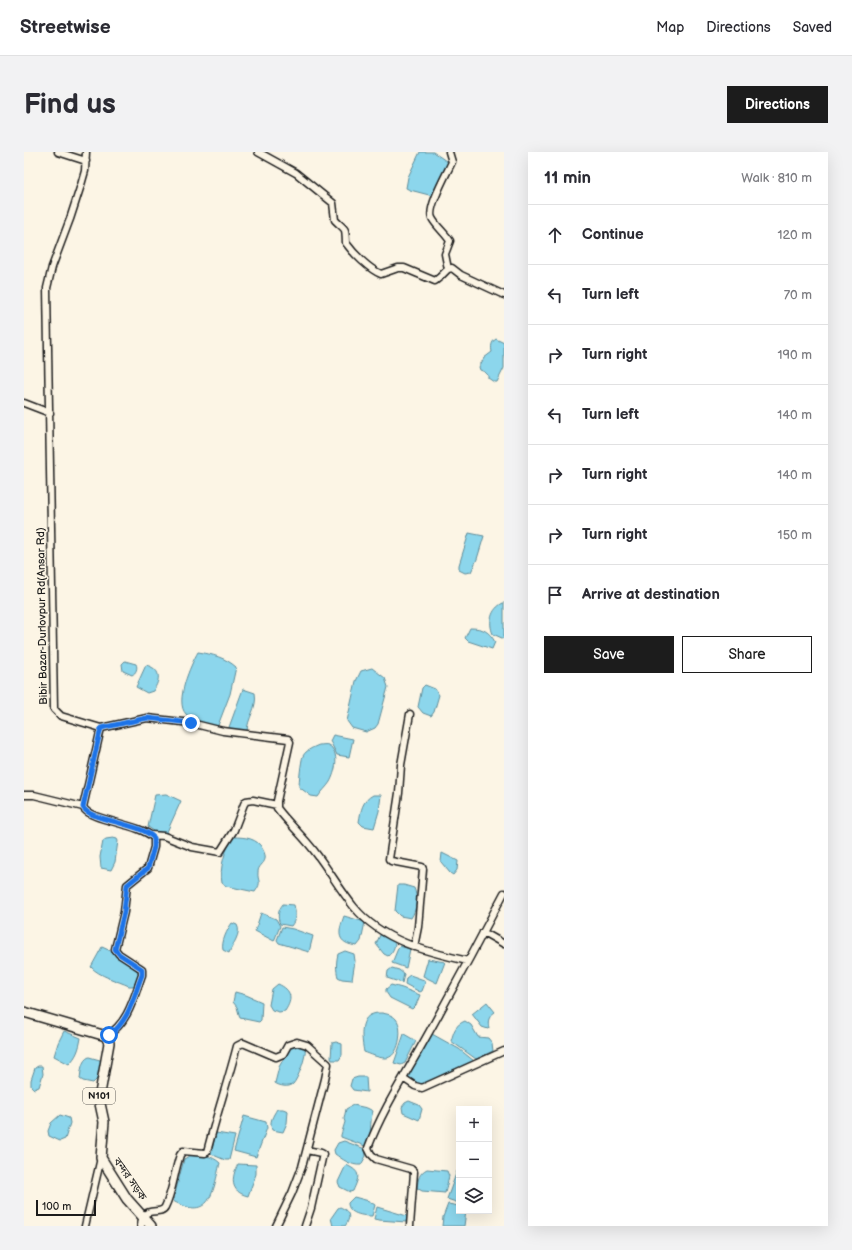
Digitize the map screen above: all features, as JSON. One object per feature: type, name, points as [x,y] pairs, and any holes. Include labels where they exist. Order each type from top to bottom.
[{"type":"highway","points":[[24,1012],[106,1036]]},
{"type":"highway","name":"বন্দর সড়ক","points":[[106,1036],[109,1043],[99,1099],[104,1122],[101,1158],[142,1221],[151,1226]]},
{"type":"street","points":[[58,152],[86,161]]},
{"type":"street","name":"Bibir Bazar-Durlovpur Rd(Ansar Rd)","points":[[86,152],[86,161],[81,185],[52,266],[47,288],[54,709],[61,716],[101,728]]},
{"type":"street","points":[[258,152],[296,173],[333,203],[335,220],[347,231],[346,243],[366,264],[373,269],[382,274],[398,268],[404,268],[435,281],[448,269],[452,268],[461,275],[504,295]]},
{"type":"street","points":[[448,269],[445,254],[450,241],[432,218],[430,212],[452,162],[449,152]]},
{"type":"street","points":[[24,403],[33,408],[50,413]]},
{"type":"street","points":[[410,714],[401,765],[399,793],[389,859],[391,861],[422,867],[423,869],[418,927],[414,947]]},
{"type":"street","points":[[83,807],[101,728],[147,718],[184,722],[223,731],[288,739],[290,742],[277,805],[279,811],[315,852],[354,908],[369,922],[386,933],[414,947],[468,960]]},
{"type":"street","points":[[24,796],[34,795],[83,807],[87,813],[136,827],[151,835],[164,836],[192,847],[220,852],[234,830],[246,801],[253,800],[277,805]]},
{"type":"street","points":[[106,1036],[114,1031],[125,1019],[142,975],[142,969],[119,954],[115,949],[124,912],[127,885],[148,868],[154,847],[154,838],[151,835]]},
{"type":"street","points":[[410,1226],[414,1172],[376,1159],[368,1148],[373,1135],[403,1078],[504,893]]},
{"type":"street","points":[[483,932],[504,944]]},
{"type":"street","points":[[142,1221],[149,1212],[161,1211],[164,1209],[182,1151],[205,1154],[207,1152],[214,1122],[229,1077],[237,1046],[243,1043],[276,1057],[283,1054],[288,1045],[297,1042],[308,1045],[328,1064],[307,1150],[292,1193],[276,1226]]},
{"type":"street","points":[[403,1078],[415,1086],[422,1088],[504,1051]]},
{"type":"street","points":[[305,1226],[311,1208],[323,1154],[307,1150]]},
{"type":"street","points":[[85,1226],[101,1158]]},
{"type":"water","points":[[420,152],[433,152],[449,163],[433,196],[406,188],[408,177]]},
{"type":"water","points":[[496,339],[504,343],[504,368],[497,382],[494,382],[488,378],[488,375],[485,372],[480,370],[479,367],[484,358],[492,352],[492,345]]},
{"type":"water","points":[[469,533],[484,536],[477,559],[471,572],[465,573],[459,570],[459,565]]},
{"type":"water","points":[[503,603],[504,639],[493,634],[491,625],[493,612]]},
{"type":"water","points":[[470,628],[479,629],[488,633],[495,642],[492,649],[468,641],[465,638]]},
{"type":"water","points":[[198,652],[218,657],[228,661],[236,667],[230,694],[217,728],[193,719],[186,714],[183,708],[182,701],[185,683],[191,665]]},
{"type":"water","points":[[125,661],[136,664],[137,667],[135,673],[132,675],[123,671],[122,664]]},
{"type":"water","points":[[146,665],[155,669],[158,675],[156,687],[153,691],[147,693],[136,687]]},
{"type":"water","points":[[372,668],[385,678],[388,687],[378,724],[375,728],[366,732],[352,728],[347,721],[356,681],[361,671]]},
{"type":"water","points":[[425,685],[435,689],[439,695],[434,712],[431,716],[423,713],[418,707],[422,688]]},
{"type":"water","points":[[243,689],[255,693],[256,698],[247,727],[247,732],[228,730]]},
{"type":"water","points":[[333,735],[353,739],[349,757],[337,755],[330,741]]},
{"type":"water","points":[[319,745],[327,745],[332,748],[336,757],[336,763],[330,782],[318,797],[311,796],[299,787],[303,756],[308,750]]},
{"type":"water","points":[[166,794],[181,801],[166,834],[157,833],[148,827],[155,795]]},
{"type":"water","points":[[373,795],[381,795],[379,811],[374,828],[363,826],[359,822],[364,803]]},
{"type":"water","points":[[233,837],[251,839],[261,846],[264,853],[264,861],[258,870],[259,886],[255,892],[226,886],[222,883],[221,871],[223,859]]},
{"type":"water","points":[[113,838],[117,839],[118,841],[115,862],[111,870],[101,868],[100,857],[103,841]]},
{"type":"water","points":[[442,853],[458,861],[457,870],[453,875],[441,862]]},
{"type":"water","points":[[398,885],[414,888],[416,903],[415,911],[411,918],[400,916],[395,911]]},
{"type":"water","points":[[283,904],[294,905],[295,916],[291,926],[280,924],[278,919],[278,914]]},
{"type":"water","points":[[261,913],[276,919],[280,926],[274,941],[255,931]]},
{"type":"water","points":[[344,916],[365,922],[361,941],[357,946],[350,945],[342,940],[340,936]]},
{"type":"water","points":[[232,923],[237,925],[238,932],[229,953],[223,950],[223,943],[226,933]]},
{"type":"water","points":[[282,927],[313,936],[309,952],[279,943],[277,940]]},
{"type":"water","points":[[381,933],[395,941],[395,945],[388,956],[384,954],[376,944]]},
{"type":"water","points":[[399,946],[410,949],[406,968],[392,963]]},
{"type":"water","points":[[102,947],[128,961],[136,969],[139,974],[133,986],[129,986],[104,976],[91,967]]},
{"type":"water","points":[[345,951],[354,954],[355,961],[352,980],[342,979],[338,977],[337,974],[338,954]]},
{"type":"water","points":[[428,959],[445,962],[437,983],[423,976]]},
{"type":"water","points":[[392,968],[399,970],[404,974],[402,983],[387,978],[388,971]]},
{"type":"water","points":[[410,975],[424,980],[425,983],[422,991],[420,992],[405,984],[406,978]]},
{"type":"water","points":[[278,984],[283,986],[290,995],[288,1007],[285,1011],[279,1012],[272,1010],[269,1005],[272,989]]},
{"type":"water","points":[[391,985],[420,995],[416,1005],[412,1009],[390,998],[386,992],[386,989]]},
{"type":"water","points":[[235,992],[262,1002],[261,1020],[259,1022],[240,1018],[237,1007],[233,1002]]},
{"type":"water","points":[[487,1002],[495,1012],[489,1019],[488,1029],[482,1027],[472,1014]]},
{"type":"water","points":[[376,1013],[382,1013],[395,1018],[400,1029],[399,1042],[394,1054],[385,1058],[377,1057],[364,1052],[362,1036],[363,1025],[368,1016]]},
{"type":"water","points":[[465,1021],[471,1025],[478,1037],[488,1038],[492,1043],[493,1051],[476,1059],[451,1041],[457,1026]]},
{"type":"water","points":[[64,1031],[81,1038],[77,1052],[69,1064],[54,1056]]},
{"type":"water","points":[[404,1034],[416,1041],[405,1063],[401,1065],[394,1063]]},
{"type":"water","points":[[432,1034],[459,1049],[474,1061],[422,1086],[407,1078]]},
{"type":"water","points":[[336,1042],[342,1044],[342,1055],[339,1060],[332,1060],[332,1043]]},
{"type":"water","points":[[291,1045],[297,1045],[305,1048],[305,1056],[300,1072],[293,1084],[289,1086],[281,1086],[275,1083],[279,1067]]},
{"type":"water","points":[[89,1057],[100,1060],[101,1063],[97,1079],[93,1083],[80,1079],[83,1063]]},
{"type":"water","points":[[42,1066],[43,1074],[39,1087],[34,1089],[31,1086],[31,1080],[35,1068]]},
{"type":"water","points":[[366,1077],[367,1092],[353,1090],[350,1086],[352,1079]]},
{"type":"water","points":[[409,1101],[419,1105],[422,1109],[419,1120],[403,1113],[402,1107]]},
{"type":"water","points":[[353,1105],[373,1111],[369,1138],[365,1146],[341,1137],[345,1122],[344,1119],[346,1109]]},
{"type":"water","points":[[277,1109],[288,1111],[287,1123],[283,1132],[272,1130],[271,1127],[271,1121]]},
{"type":"water","points":[[60,1115],[69,1118],[70,1123],[65,1139],[60,1141],[49,1136],[48,1131],[51,1123]]},
{"type":"water","points":[[244,1116],[266,1122],[267,1128],[256,1157],[234,1151]]},
{"type":"water","points":[[216,1133],[235,1136],[229,1160],[225,1160],[211,1154]]},
{"type":"water","points":[[344,1141],[365,1149],[366,1156],[361,1165],[350,1163],[335,1154],[334,1150],[338,1143]]},
{"type":"water","points":[[191,1155],[210,1157],[220,1163],[212,1193],[203,1206],[195,1208],[186,1207],[173,1201],[184,1159]]},
{"type":"water","points":[[238,1164],[256,1165],[256,1174],[248,1196],[242,1194],[235,1188],[233,1179]]},
{"type":"water","points":[[346,1165],[355,1170],[358,1175],[353,1191],[350,1192],[340,1187],[338,1182]]},
{"type":"water","points":[[427,1169],[447,1171],[449,1176],[445,1193],[422,1191],[417,1188],[419,1177],[422,1172]]},
{"type":"water","points":[[456,1174],[456,1202],[447,1199]]},
{"type":"water","points":[[354,1197],[369,1201],[375,1205],[372,1216],[360,1215],[350,1210],[348,1203]]},
{"type":"water","points":[[448,1204],[456,1205],[456,1214],[466,1214],[464,1226],[442,1226],[443,1217]]},
{"type":"water","points":[[340,1207],[348,1213],[349,1218],[345,1226],[333,1226],[331,1218]]},
{"type":"water","points":[[377,1207],[407,1216],[406,1222],[374,1219]]},
{"type":"route","points":[[109,1035],[125,1019],[143,972],[142,969],[116,952],[115,949],[124,912],[127,885],[148,868],[154,847],[154,838],[136,827],[100,818],[87,813],[84,810],[83,807],[101,728],[147,718],[191,723]]}]
